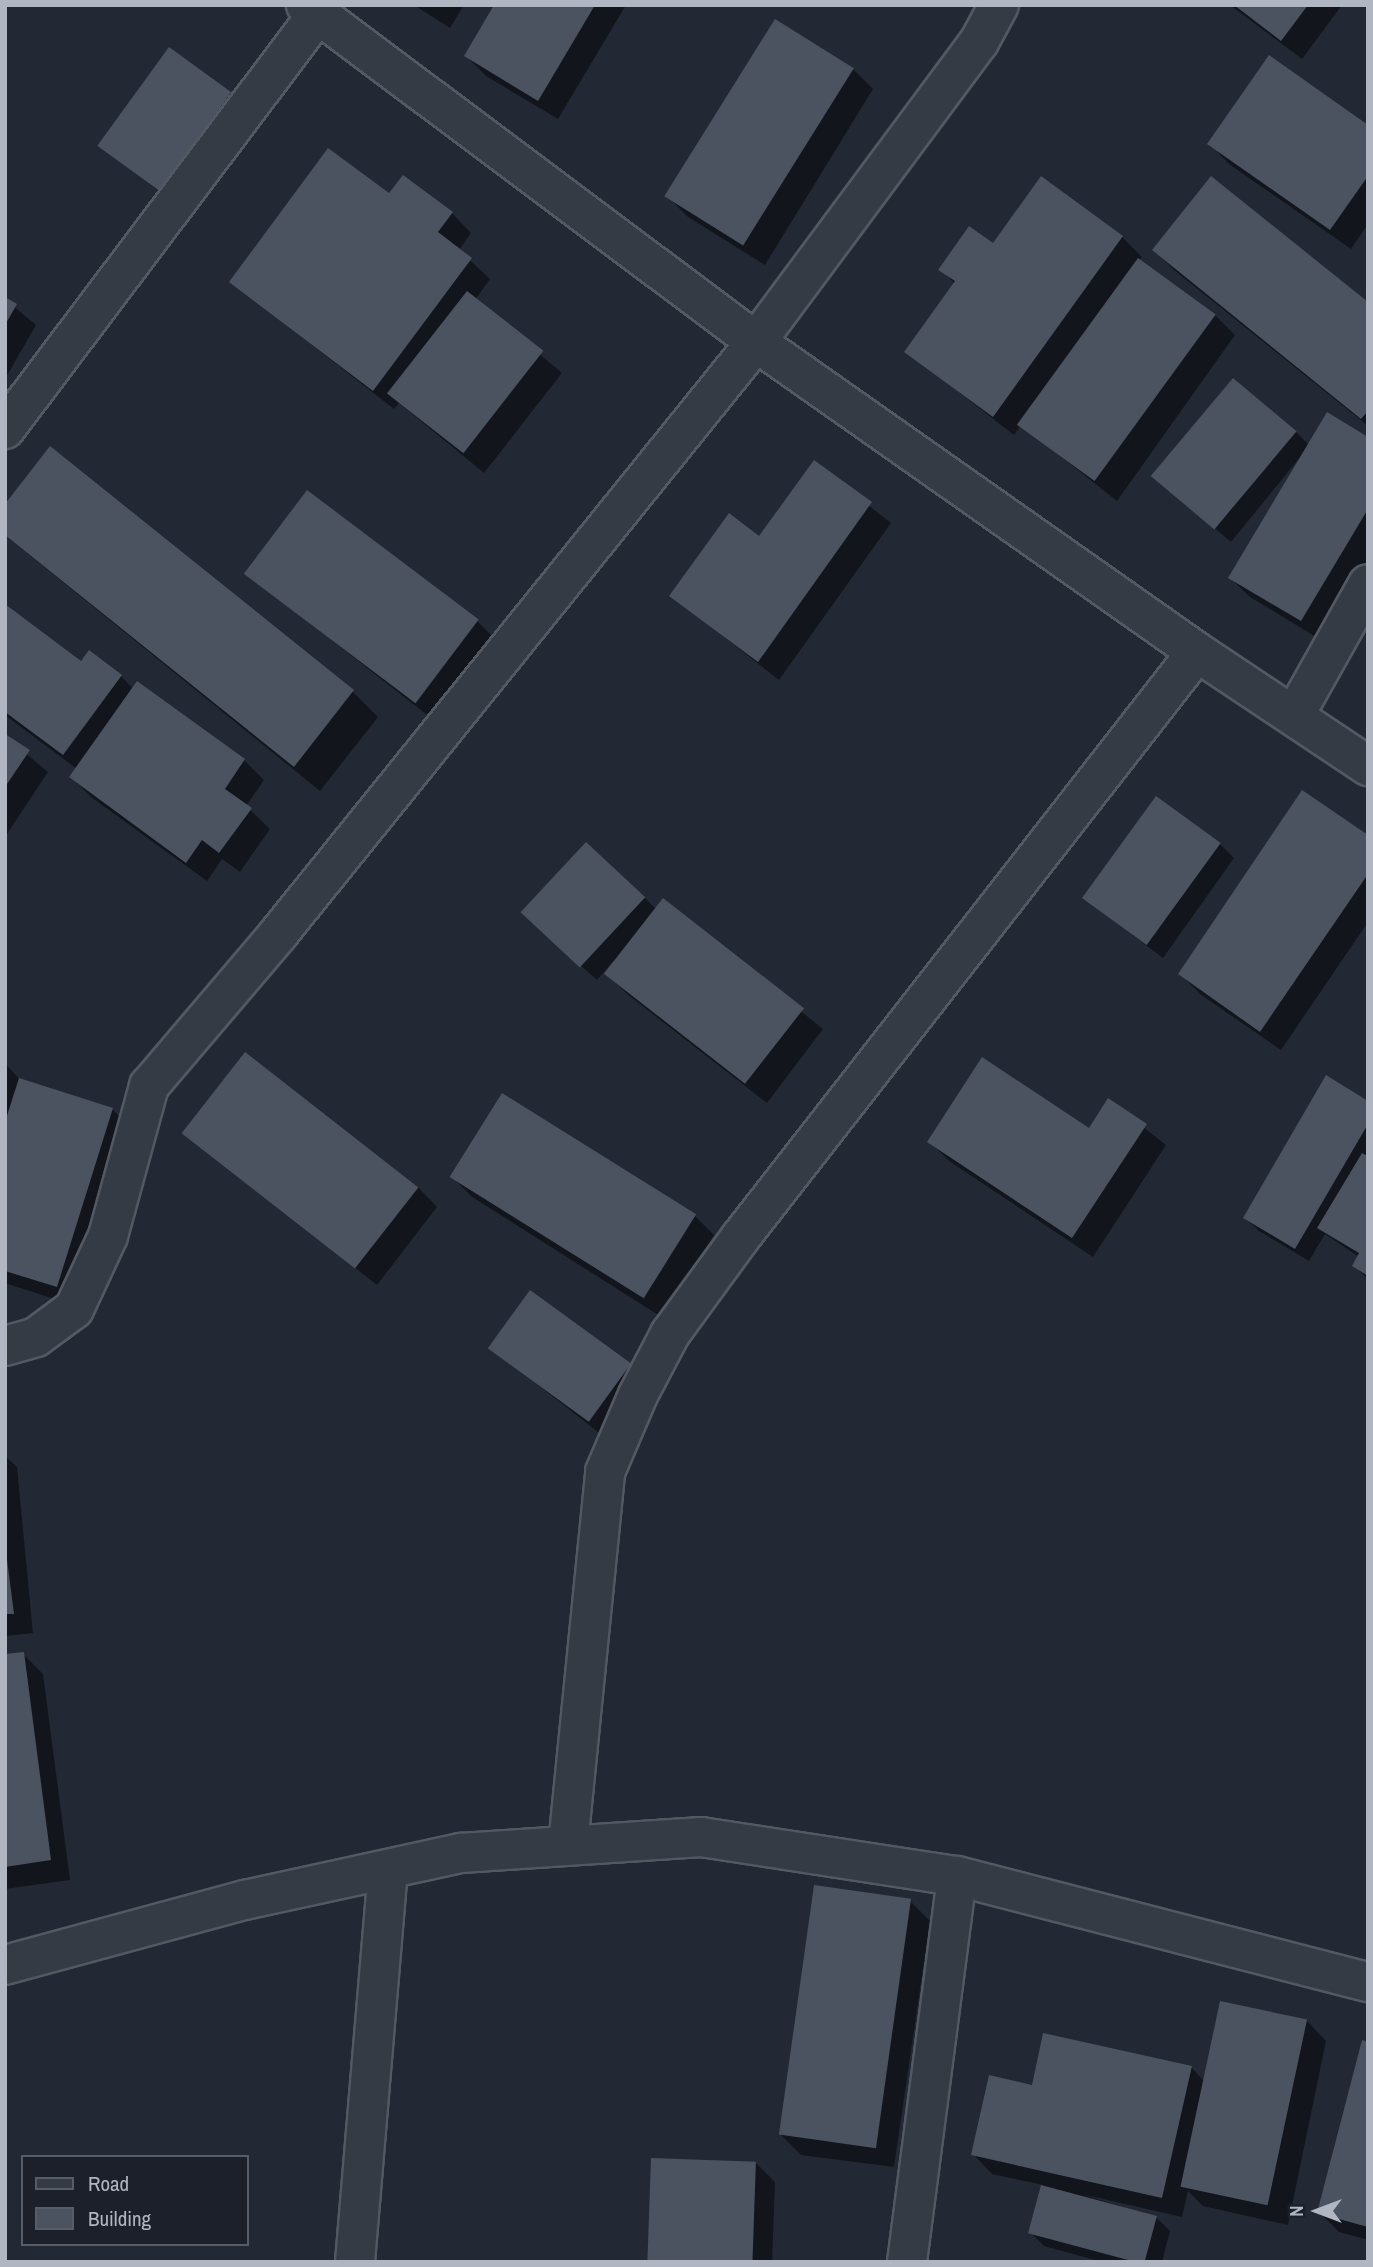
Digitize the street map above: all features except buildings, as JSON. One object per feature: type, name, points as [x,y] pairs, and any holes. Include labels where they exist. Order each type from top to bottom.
[{"type":"street","points":[[5,1346],[36,1337],[74,1309],[108,1236],[149,1086],[279,933],[756,342],[979,42],[999,5]]},
{"type":"street","points":[[5,429],[312,10],[756,342],[1197,652],[1368,766]]},
{"type":"street","points":[[1294,716],[1368,584]]},
{"type":"street","points":[[568,1845],[605,1472],[638,1395],[670,1334],[740,1238],[1197,652]]},
{"type":"street","points":[[5,1965],[245,1900],[461,1853],[701,1837],[957,1876],[1368,1982]]},
{"type":"street","points":[[355,2262],[388,1869]]},
{"type":"street","points":[[907,2262],[957,1876]]}]
